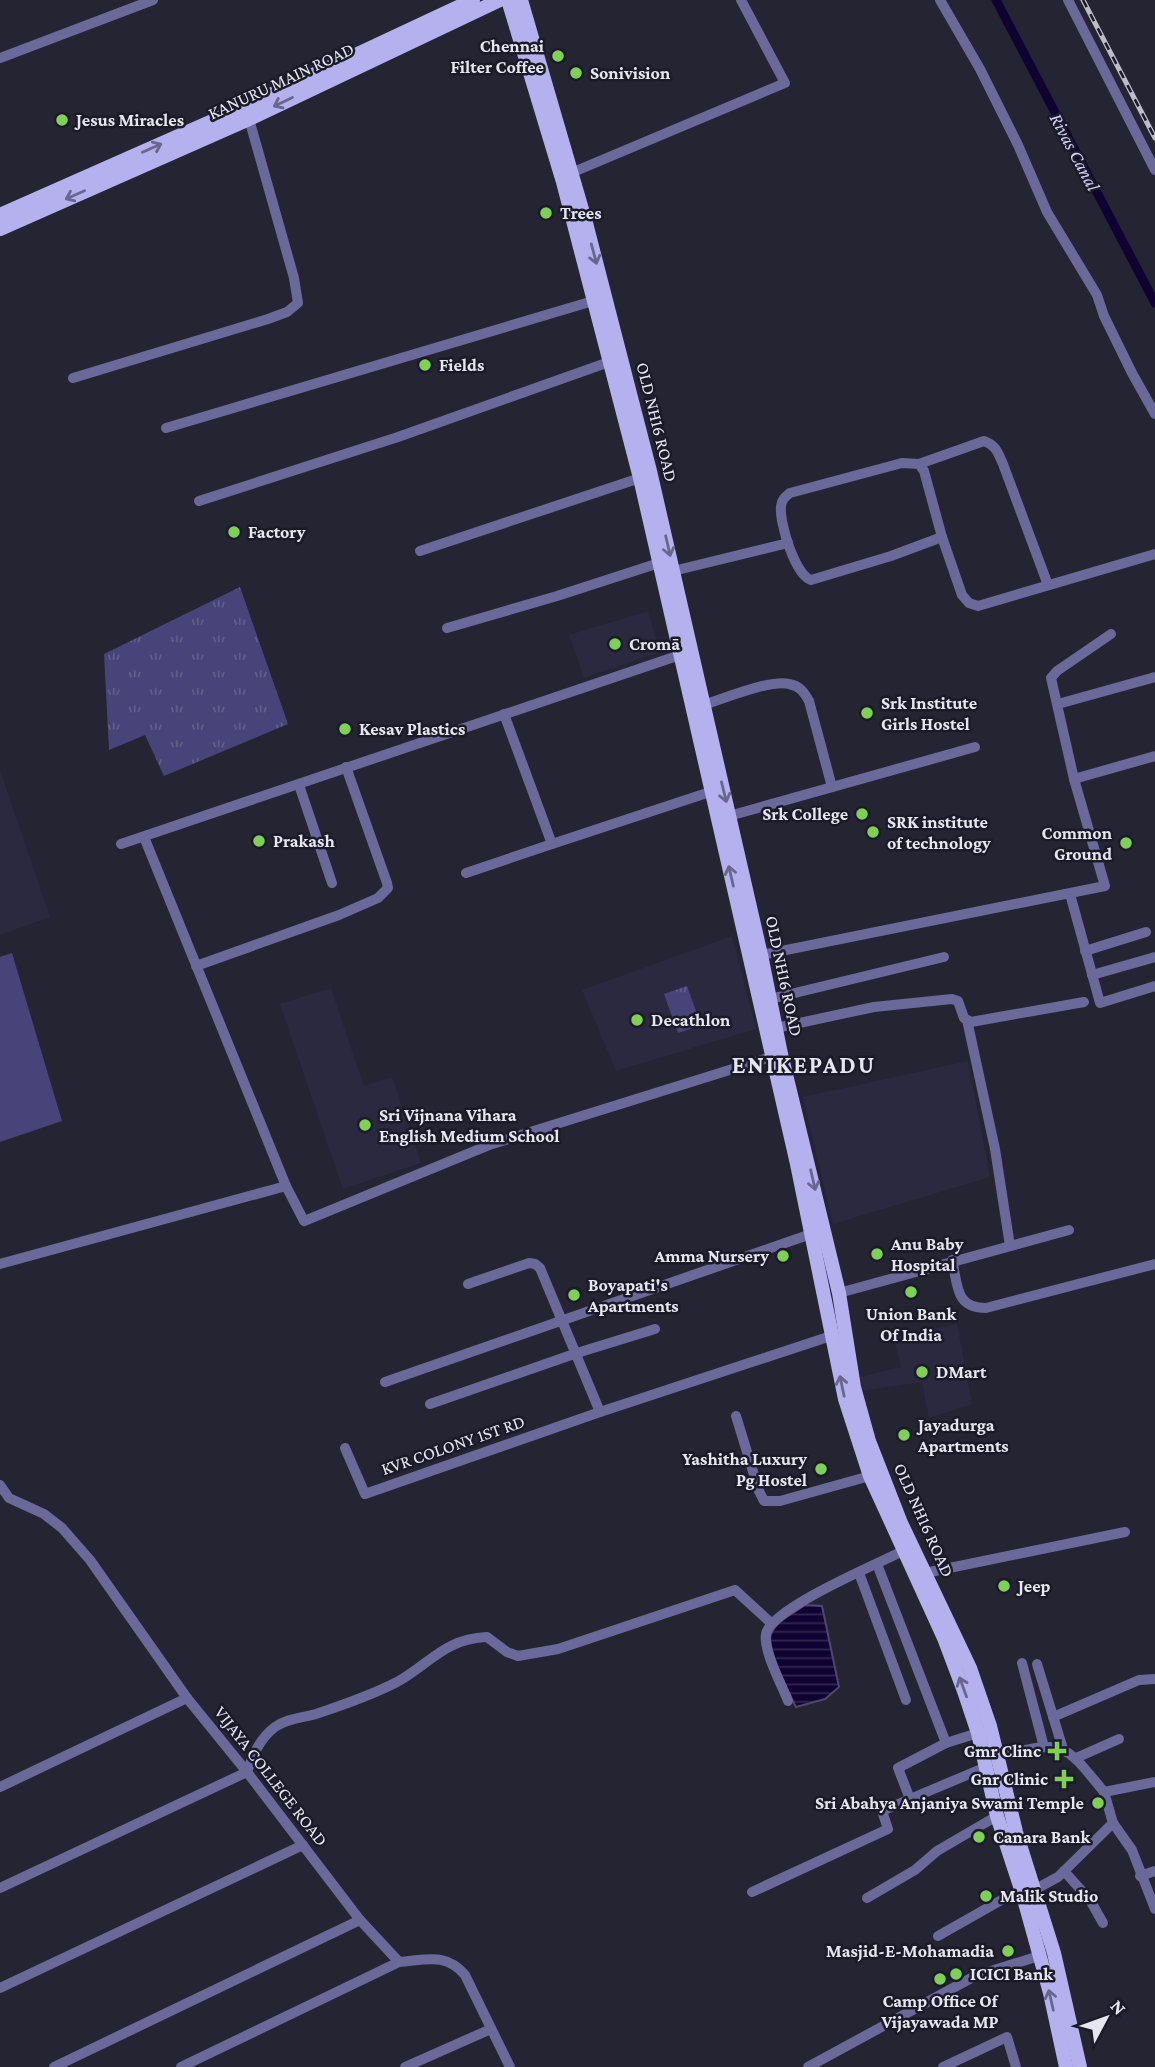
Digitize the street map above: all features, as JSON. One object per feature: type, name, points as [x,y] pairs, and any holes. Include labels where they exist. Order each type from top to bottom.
[{"type":"main road","name":"KANURU MAIN ROAD","points":[[0,229],[18,214],[473,0]]},
{"type":"main road","name":"KANURU MAIN ROAD","points":[[0,215],[18,214],[249,119],[500,0]]},
{"type":"main road","name":"OLD NH16 ROAD","points":[[508,0],[563,183],[703,705],[839,1293],[855,1387],[869,1441],[901,1523],[970,1668],[990,1726],[1028,1891],[1080,2067]]},
{"type":"main road","name":"OLD NH16 ROAD","points":[[521,0],[647,458],[680,655],[811,1234],[845,1399],[870,1476],[944,1639],[978,1733],[997,1816],[1028,1891]]},
{"type":"main road","name":"OLD NH16 ROAD","points":[[1046,1955],[1050,1993],[1066,2067]]},
{"type":"street","points":[[0,58],[153,0]]},
{"type":"street","points":[[570,173],[785,83],[741,0]]},
{"type":"street","points":[[940,0],[980,69],[1048,212],[1097,295],[1104,316],[1155,414]]},
{"type":"street","points":[[1068,0],[1155,170]]},
{"type":"street","points":[[73,378],[268,319],[287,312],[298,303],[294,278],[249,119]]},
{"type":"street","points":[[166,428],[593,300]]},
{"type":"street","points":[[199,502],[398,437],[609,362]]},
{"type":"street","points":[[942,537],[891,556],[811,580],[804,578],[799,571],[788,543],[780,509],[783,499],[790,493],[902,463],[919,464],[984,442],[991,444],[1003,464],[1048,585]]},
{"type":"street","points":[[919,464],[924,471],[942,537],[962,595],[969,603],[978,606],[1155,554]]},
{"type":"street","points":[[420,551],[640,478]]},
{"type":"street","points":[[447,628],[557,596],[665,569],[788,543]]},
{"type":"street","points":[[761,955],[1105,886],[1074,779],[1051,678],[1056,671],[1111,634]]},
{"type":"street","points":[[121,844],[680,655]]},
{"type":"street","points":[[1059,704],[1155,677]]},
{"type":"street","points":[[703,705],[774,683],[789,683],[802,689],[809,701],[832,787]]},
{"type":"street","points":[[504,714],[552,844]]},
{"type":"street","points":[[729,816],[975,747]]},
{"type":"street","points":[[1074,779],[1155,756]]},
{"type":"street","points":[[196,965],[339,915],[378,898],[385,892],[387,883],[346,766]]},
{"type":"street","points":[[299,785],[332,883]]},
{"type":"street","points":[[466,873],[710,792]]},
{"type":"street","points":[[144,837],[286,1186],[304,1221],[304,1235]]},
{"type":"street","points":[[1070,894],[1100,1003],[1155,986]]},
{"type":"street","points":[[1085,951],[1146,932]]},
{"type":"street","points":[[770,999],[944,957]]},
{"type":"street","points":[[1092,975],[1155,957]]},
{"type":"street","points":[[776,1028],[874,1007],[952,999],[961,1005],[967,1020],[995,1149],[1010,1246]]},
{"type":"street","points":[[967,1020],[977,1021],[1084,1002]]},
{"type":"street","points":[[304,1221],[501,1141],[771,1057]]},
{"type":"street","points":[[0,1264],[286,1186]]},
{"type":"street","points":[[839,1293],[951,1260],[1069,1230]]},
{"type":"street","points":[[385,1382],[811,1234]]},
{"type":"street","points":[[951,1260],[960,1293],[965,1304],[971,1308],[986,1308],[1155,1264]]},
{"type":"street","points":[[468,1284],[530,1263],[535,1264],[543,1273],[600,1412],[831,1336]]},
{"type":"street","points":[[430,1404],[655,1329]]},
{"type":"street","name":"KVR COLONY 1ST RD","points":[[345,1448],[365,1494],[600,1412]]},
{"type":"street","points":[[736,1416],[764,1502],[780,1501],[870,1476]]},
{"type":"street","name":"VIJAYA COLLEGE ROAD","points":[[0,1485],[4,1499],[44,1514],[70,1536],[90,1560],[187,1698],[360,1920],[399,1962]]},
{"type":"street","points":[[925,1573],[1125,1532]]},
{"type":"street","points":[[788,1701],[767,1647],[766,1634],[771,1623],[800,1602],[902,1551]]},
{"type":"street","points":[[877,1564],[946,1744]]},
{"type":"street","points":[[859,1573],[906,1700]]},
{"type":"street","points":[[0,1888],[247,1772],[255,1750],[273,1728],[289,1719],[314,1714],[398,1681],[446,1648],[468,1638],[487,1637],[517,1656],[558,1649],[735,1590],[771,1623]]},
{"type":"street","points":[[1022,1663],[1044,1746]]},
{"type":"street","points":[[1037,1664],[1063,1749]]},
{"type":"street","points":[[1053,1717],[1139,1680],[1155,1679]]},
{"type":"street","points":[[0,1787],[187,1698]]},
{"type":"street","points":[[910,1799],[898,1768],[946,1744],[978,1733]]},
{"type":"street","points":[[1076,1758],[1119,1739]]},
{"type":"street","points":[[998,1756],[1044,1746],[1063,1749],[1076,1758],[1104,1792],[1113,1823],[1132,1850],[1155,1909]]},
{"type":"street","points":[[752,1892],[888,1829],[882,1811],[986,1767]]},
{"type":"street","points":[[1104,1792],[1155,1782]]},
{"type":"street","points":[[867,1898],[915,1870],[937,1851],[997,1816]]},
{"type":"street","points":[[938,1936],[1012,1894],[1049,1883],[1113,1823]]},
{"type":"street","points":[[0,1988],[303,1845]]},
{"type":"street","points":[[1064,1871],[1090,1900],[1103,1923]]},
{"type":"street","points":[[1140,1876],[1155,1871]]},
{"type":"street","points":[[54,2067],[360,1920]]},
{"type":"street","points":[[808,2067],[975,1976],[1046,1955]]},
{"type":"street","points":[[181,2067],[399,1962],[444,1958],[456,1963],[465,1975],[510,2067]]},
{"type":"street","points":[[405,2067],[491,2029]]},
{"type":"street","points":[[943,2067],[1007,2037],[1016,2067]]},
{"type":"shaded area","name":"Cromā","points":[[648,611],[660,652],[584,678],[569,635]]},
{"type":"shaded area","points":[[0,770],[50,917],[0,935]]},
{"type":"shaded area","points":[[732,936],[756,1029],[616,1071],[582,990]]},
{"type":"shaded area","name":"Sri Vijnana Vihara English Medium School","points":[[331,988],[364,1086],[392,1077],[421,1163],[343,1189],[280,1004]]},
{"type":"shaded area","points":[[968,1061],[990,1177],[833,1224],[803,1097]]},
{"type":"shaded area","name":"DMart","points":[[957,1324],[972,1404],[929,1418],[922,1382],[860,1391],[857,1378],[901,1367],[894,1338]]},
{"type":"shaded area","points":[[805,1605],[822,1606],[839,1687],[825,1699],[796,1707],[779,1670],[770,1640],[777,1625]]},
{"type":"green space","points":[[240,587],[288,724],[164,776],[145,735],[109,750],[104,654]]},
{"type":"green space","points":[[12,953],[62,1121],[0,1142],[0,957]]},
{"type":"green space","points":[[687,986],[701,1025],[678,1033],[664,994]]},
{"type":"waterway","name":"Rivas Canal","points":[[996,0],[1155,303]]},
{"type":"railway","points":[[1083,0],[1155,138]]},
{"type":"place","name":"Chennai Filter Coffee","points":[[558,56]]},
{"type":"place","name":"Sonivision","points":[[576,73]]},
{"type":"place","name":"Jesus Miracles","points":[[62,120]]},
{"type":"place","name":"Trees","points":[[546,213]]},
{"type":"place","name":"Fields","points":[[425,365]]},
{"type":"place","name":"Factory","points":[[234,532]]},
{"type":"place","name":"Cromā","points":[[615,644]]},
{"type":"place","name":"Srk Institute Girls Hostel","points":[[867,713]]},
{"type":"place","name":"Kesav Plastics","points":[[345,729]]},
{"type":"place","name":"Srk College","points":[[862,814]]},
{"type":"place","name":"SRK institute of technology","points":[[873,832]]},
{"type":"place","name":"Prakash","points":[[259,841]]},
{"type":"place","name":"Common Ground","points":[[1126,843]]},
{"type":"place","name":"Decathlon","points":[[637,1020]]},
{"type":"place","name":"Sri Vijnana Vihara English Medium School","points":[[365,1125]]},
{"type":"place","name":"Anu Baby Hospital","points":[[877,1254]]},
{"type":"place","name":"Amma Nursery","points":[[783,1256]]},
{"type":"place","name":"Union Bank Of India","points":[[911,1292]]},
{"type":"place","name":"Boyapati's Apartments","points":[[574,1295]]},
{"type":"place","name":"DMart","points":[[922,1372]]},
{"type":"place","name":"Jayadurga Apartments","points":[[904,1435]]},
{"type":"place","name":"Yashitha Luxury Pg Hostel","points":[[821,1469]]},
{"type":"place","name":"Jeep","points":[[1004,1586]]},
{"type":"place","name":"Gmr Clinc","points":[[1057,1751]]},
{"type":"place","name":"Gnr Clinic","points":[[1064,1779]]},
{"type":"place","name":"Sri Abahya Anjaniya Swami Temple","points":[[1098,1803]]},
{"type":"place","name":"Canara Bank","points":[[979,1837]]},
{"type":"place","name":"Malik Studio","points":[[986,1896]]},
{"type":"place","name":"Masjid-E-Mohamadia","points":[[1008,1951]]},
{"type":"place","name":"ICICI Bank","points":[[956,1974]]},
{"type":"place","name":"Camp Office Of Vijayawada MP","points":[[940,1979]]},
{"type":"district","name":"ENIKEPADU","points":[[804,1064]]}]
